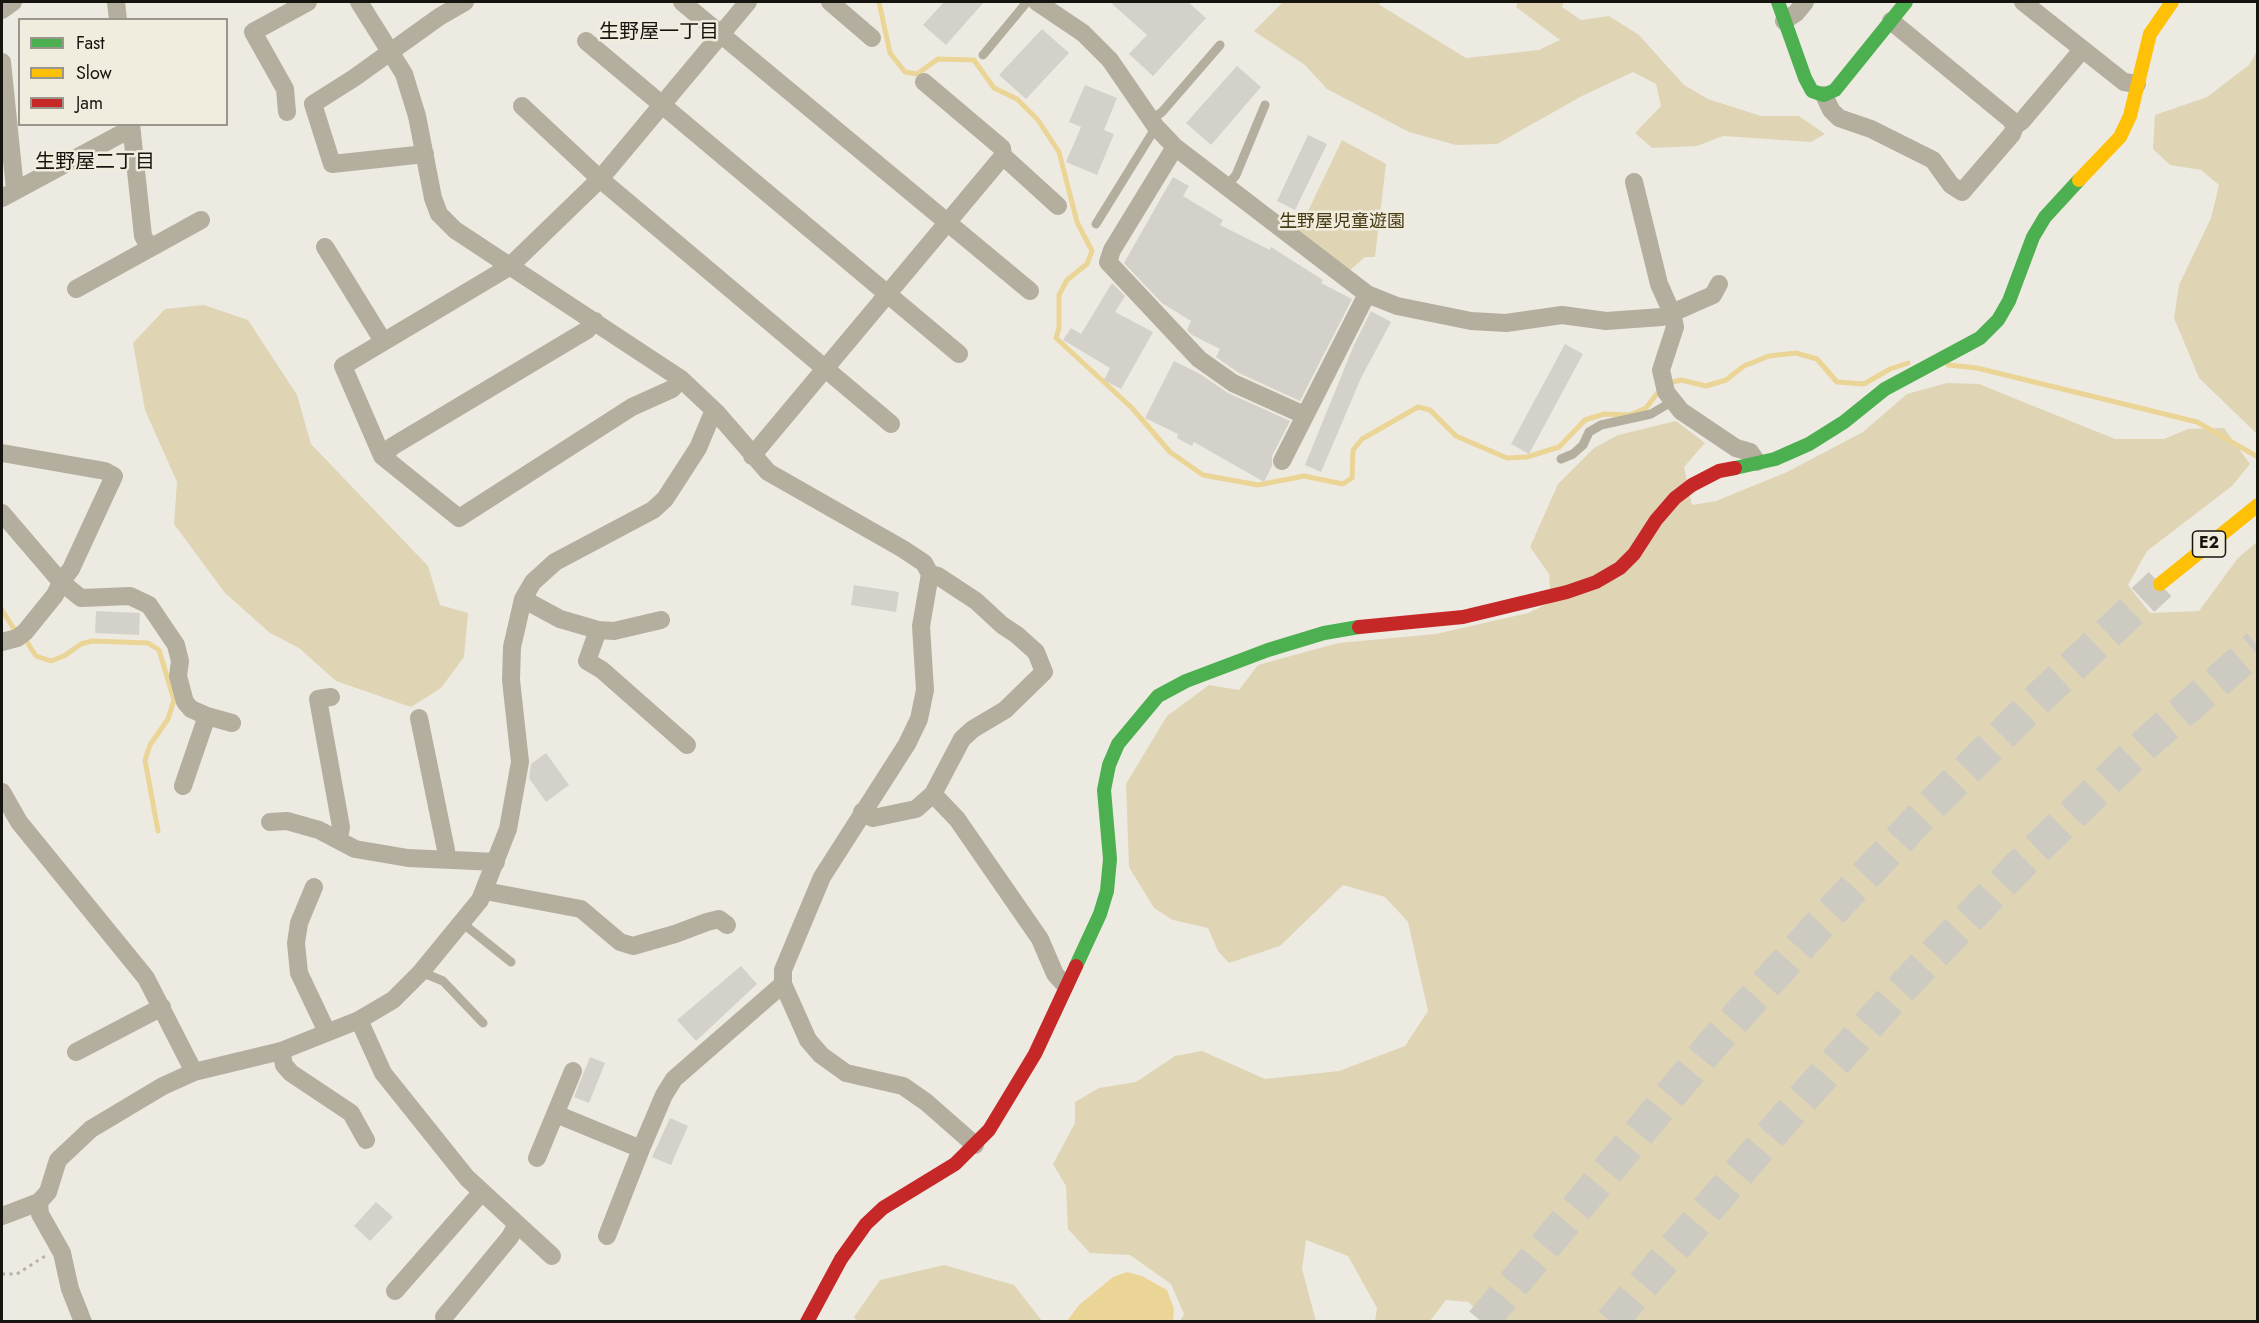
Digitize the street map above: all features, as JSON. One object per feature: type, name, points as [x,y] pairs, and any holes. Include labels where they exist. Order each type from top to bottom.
[{"type":"main road","points":[[1778,2],[1812,91],[1824,95],[1835,90],[1906,2]]},
{"type":"main road","points":[[807,1322],[841,1259],[866,1224],[883,1208],[955,1164],[975,1145],[989,1130],[1035,1054],[1065,985],[1100,914],[1107,891],[1110,859],[1104,790],[1110,765],[1118,744],[1158,696],[1186,681],[1268,650],[1324,633],[1354,627],[1463,616],[1567,592],[1596,582],[1620,568],[1634,554],[1656,520],[1676,498],[1692,485],[1719,471],[1775,459],[1809,444],[1844,422],[1885,389],[1980,338],[1998,321],[2009,301],[2033,237],[2045,217],[2120,137],[2130,116],[2150,34],[2172,2]]},
{"type":"main road","name":"E2","points":[[2160,584],[2258,505]]},
{"type":"street","points":[[2,10],[13,2]]},
{"type":"street","points":[[116,2],[118,18]]},
{"type":"street","points":[[286,112],[285,89],[253,32],[308,2]]},
{"type":"street","points":[[359,2],[404,74],[425,154],[433,198],[439,214],[455,230],[509,267],[681,379],[716,412],[768,472],[903,549],[924,563],[930,574],[921,626],[925,690],[919,719],[907,744],[862,812],[817,887],[783,970],[783,984],[808,1040],[821,1055],[846,1072],[903,1086],[926,1102],[975,1145]]},
{"type":"street","points":[[425,154],[332,164],[313,104],[391,51],[434,9],[465,2]]},
{"type":"street","points":[[682,2],[1030,291]]},
{"type":"street","points":[[681,379],[672,389],[632,407],[459,518],[382,456],[343,366],[509,267],[600,179],[748,2]]},
{"type":"street","points":[[830,2],[872,38]]},
{"type":"street","points":[[1037,2],[1083,33],[1110,60],[1154,124],[1175,147],[1367,294],[1397,306],[1471,321],[1506,323],[1562,315],[1606,321],[1672,313],[1713,295],[1719,284]]},
{"type":"street","points":[[1784,21],[1796,13],[1805,2]]},
{"type":"street","points":[[2023,2],[2124,82],[2137,84]]},
{"type":"street","points":[[1891,21],[2010,118],[2015,126]]},
{"type":"street","points":[[586,41],[959,354]]},
{"type":"street","points":[[1824,95],[1831,110],[1839,118],[1871,129],[1933,160],[1951,185],[1962,192],[2012,134],[2015,126],[2022,121],[2082,50]]},
{"type":"street","points":[[2,62],[8,194],[132,128],[143,236],[150,248]]},
{"type":"street","points":[[924,81],[1002,148],[1003,156],[1058,206]]},
{"type":"street","points":[[522,106],[600,179],[891,424]]},
{"type":"street","points":[[1175,147],[1112,250],[1108,262],[1198,359],[1233,383],[1304,415]]},
{"type":"street","points":[[752,456],[827,370],[1003,156]]},
{"type":"street","points":[[1634,182],[1659,284],[1672,313],[1675,327],[1661,370],[1666,392],[1681,411],[1736,448],[1750,452],[1757,462]]},
{"type":"street","points":[[76,289],[201,220]]},
{"type":"street","points":[[325,247],[383,341]]},
{"type":"street","points":[[1282,461],[1367,294]]},
{"type":"street","points":[[382,456],[393,446],[588,330],[595,321]]},
{"type":"street","points":[[2,1216],[39,1202],[48,1192],[58,1160],[66,1149],[91,1129],[163,1086],[194,1072],[280,1051],[359,1020],[393,1000],[422,972],[485,891],[508,829],[520,762],[511,680],[512,647],[522,599],[533,582],[555,562],[653,510],[665,499],[698,448],[711,417],[716,412]]},
{"type":"street","points":[[2,453],[105,471],[114,476],[71,569],[61,582],[55,596],[24,632],[17,638],[2,642]]},
{"type":"street","points":[[2,513],[61,582],[81,598],[130,596],[149,605],[176,645],[180,661],[178,676],[185,702],[191,709],[232,723]]},
{"type":"street","points":[[862,812],[873,818],[916,809],[933,794],[962,739],[973,729],[1005,710],[1044,672],[1036,652],[1017,634],[1002,625],[976,601],[938,576],[930,574]]},
{"type":"street","points":[[522,599],[560,619],[598,630],[614,631],[662,620]]},
{"type":"street","points":[[598,630],[587,661],[602,670],[687,745]]},
{"type":"street","points":[[331,698],[318,699],[341,827],[339,840]]},
{"type":"street","points":[[183,786],[207,716]]},
{"type":"street","points":[[419,718],[446,850],[445,858]]},
{"type":"street","points":[[2,792],[19,822],[62,878],[130,956],[162,1007],[194,1072]]},
{"type":"street","points":[[933,794],[957,819],[1040,939],[1055,974],[1065,985]]},
{"type":"street","points":[[270,822],[286,820],[339,840],[355,849],[408,858],[496,862]]},
{"type":"street","points":[[314,887],[298,923],[296,943],[299,973],[327,1032]]},
{"type":"street","points":[[485,891],[580,909],[620,942],[633,946],[719,919],[727,925]]},
{"type":"street","points":[[607,1236],[664,1095],[674,1079],[783,984]]},
{"type":"street","points":[[76,1052],[162,1007]]},
{"type":"street","points":[[359,1020],[383,1073],[481,1192],[552,1256]]},
{"type":"street","points":[[280,1051],[284,1065],[291,1073],[351,1113],[366,1140]]},
{"type":"street","points":[[537,1158],[573,1071]]},
{"type":"street","points":[[556,1114],[641,1149]]},
{"type":"street","points":[[395,1291],[481,1192]]},
{"type":"street","points":[[39,1202],[40,1214],[59,1248],[83,1322]]},
{"type":"street","points":[[444,1317],[510,1237],[517,1224]]},
{"type":"lane","points":[[983,55],[1027,2]]},
{"type":"lane","points":[[1096,224],[1162,112],[1220,45]]},
{"type":"lane","points":[[1226,187],[1236,175],[1265,105]]},
{"type":"lane","points":[[1561,459],[1578,450],[1589,432],[1601,425],[1651,414],[1673,401]]},
{"type":"lane","points":[[461,922],[511,962]]},
{"type":"lane","points":[[422,972],[443,981],[483,1023]]},
{"type":"path","points":[[2,1274],[17,1274],[59,1248]]},
{"type":"green space","points":[[1283,2],[1379,2],[1380,5],[1466,58],[1539,50],[1560,40],[1516,7],[1518,2],[1564,2],[1562,7],[1581,20],[1609,16],[1639,35],[1684,85],[1708,99],[1761,116],[1799,116],[1825,134],[1811,142],[1723,136],[1697,146],[1652,148],[1635,133],[1661,106],[1656,84],[1633,72],[1582,96],[1497,144],[1456,145],[1409,132],[1327,89],[1305,65],[1254,31]]},
{"type":"green space","points":[[2257,51],[2258,433],[2256,433],[2199,378],[2174,318],[2179,285],[2211,218],[2219,185],[2201,170],[2170,165],[2153,149],[2155,115],[2207,97],[2249,65]]},
{"type":"green space","name":"生野屋児童遊園","points":[[1342,140],[1386,164],[1375,257],[1365,257],[1346,274],[1297,234]]},
{"type":"green space","points":[[204,305],[248,320],[297,395],[311,444],[428,566],[440,605],[468,613],[464,657],[441,688],[411,707],[336,681],[299,648],[270,633],[225,593],[174,524],[177,482],[145,410],[133,343],[165,309]]},
{"type":"green space","points":[[1947,383],[1979,384],[2115,439],[2164,439],[2188,429],[2224,428],[2250,464],[2232,486],[2147,551],[2128,585],[2150,613],[2199,611],[2238,558],[2257,542],[2257,1321],[1486,1322],[1469,1302],[1446,1300],[1430,1321],[1375,1321],[1377,1308],[1348,1256],[1306,1240],[1302,1269],[1316,1321],[1180,1321],[1184,1314],[1171,1284],[1130,1255],[1090,1253],[1068,1229],[1066,1186],[1053,1164],[1075,1123],[1075,1102],[1099,1088],[1136,1082],[1175,1056],[1202,1051],[1265,1079],[1339,1071],[1405,1046],[1428,1011],[1408,922],[1385,897],[1343,885],[1280,946],[1229,963],[1218,951],[1208,928],[1173,920],[1154,908],[1129,867],[1126,784],[1167,716],[1209,685],[1239,690],[1258,665],[1338,643],[1436,634],[1528,613],[1551,602],[1549,574],[1530,547],[1558,484],[1594,448],[1618,435],[1676,421],[1705,443],[1684,467],[1692,505],[1716,501],[1787,472],[1863,432],[1907,394]]},
{"type":"green space","points":[[944,1265],[1014,1285],[1042,1321],[857,1321],[854,1317],[880,1280]]},
{"type":"shaded area","points":[[1127,1272],[1142,1276],[1167,1290],[1174,1309],[1173,1321],[1067,1321],[1079,1305],[1113,1277]]},
{"type":"building","points":[[944,2],[984,2],[946,45],[923,25]]},
{"type":"building","points":[[1110,2],[1188,2],[1206,18],[1153,76],[1129,54],[1147,35]]},
{"type":"building","points":[[1042,29],[1069,53],[1026,99],[999,75]]},
{"type":"building","points":[[1237,66],[1261,87],[1211,145],[1186,123]]},
{"type":"building","points":[[1085,85],[1117,98],[1104,130],[1114,134],[1097,175],[1066,162],[1081,127],[1069,122]]},
{"type":"building","points":[[1308,135],[1327,144],[1295,210],[1277,201]]},
{"type":"building","points":[[1173,177],[1189,186],[1183,196],[1223,220],[1220,225],[1270,250],[1271,247],[1323,280],[1321,283],[1352,299],[1300,401],[1239,373],[1216,357],[1220,349],[1192,335],[1187,330],[1191,321],[1162,303],[1124,263]]},
{"type":"building","points":[[1112,283],[1125,296],[1115,312],[1153,332],[1121,389],[1104,380],[1110,368],[1063,340],[1071,328],[1081,334]]},
{"type":"building","points":[[1371,311],[1391,322],[1361,378],[1321,472],[1305,465],[1354,345]]},
{"type":"building","points":[[1565,344],[1583,354],[1529,454],[1511,444]]},
{"type":"building","points":[[1174,361],[1200,374],[1228,393],[1290,421],[1272,456],[1272,466],[1264,482],[1194,442],[1192,446],[1177,438],[1178,434],[1145,418]]},
{"type":"building","points":[[854,585],[899,592],[896,612],[851,605]]},
{"type":"building","points":[[96,611],[140,613],[139,635],[95,633]]},
{"type":"building","points":[[546,753],[569,785],[546,802],[529,778],[531,764]]},
{"type":"building","points":[[741,966],[757,984],[696,1041],[677,1020]]},
{"type":"building","points":[[590,1057],[605,1063],[589,1103],[574,1097]]},
{"type":"building","points":[[670,1118],[688,1126],[671,1165],[652,1157]]},
{"type":"building","points":[[376,1202],[393,1217],[370,1241],[354,1226]]},
{"type":"waterway","points":[[879,2],[890,53],[905,72],[917,74],[938,59],[974,60],[994,88],[1017,99],[1038,120],[1059,152],[1077,222],[1092,251],[1087,264],[1067,280],[1059,295],[1059,328],[1056,338],[1132,408],[1170,452],[1203,475],[1258,485],[1304,476],[1343,484],[1352,478],[1353,450],[1362,439],[1418,407],[1430,410],[1456,436],[1507,458],[1527,457],[1559,447],[1585,420],[1604,414],[1630,415],[1646,408],[1659,391]]},
{"type":"waterway","points":[[1673,382],[1681,380],[1706,386],[1726,380],[1744,366],[1769,356],[1796,353],[1817,359],[1837,382],[1864,384],[1890,369],[1908,363]]},
{"type":"waterway","points":[[1948,365],[1977,368],[2197,422],[2258,457]]},
{"type":"waterway","points":[[2,610],[14,629]]},
{"type":"waterway","points":[[27,642],[36,656],[51,661],[64,656],[81,644],[92,641],[148,643],[159,650],[174,700],[168,719],[150,745],[145,760],[158,831]]},
{"type":"tunnel","points":[[1482,1322],[1711,1046],[1820,924],[1928,809],[2039,698],[2160,584]]},
{"type":"tunnel","points":[[1611,1322],[1788,1115],[1898,992],[2021,864],[2143,746],[2258,646]]},
{"type":"traffic: fast","points":[[1778,2],[1805,78],[1812,91],[1824,95],[1835,90],[1906,2]]},
{"type":"traffic: fast","points":[[1735,468],[1775,459],[1809,444],[1844,422],[1885,389],[1980,338],[1998,320],[2009,301],[2033,237],[2045,217],[2079,180]]},
{"type":"traffic: fast","points":[[1076,966],[1100,914],[1107,891],[1110,859],[1104,790],[1109,765],[1118,744],[1158,696],[1186,681],[1268,650],[1324,633],[1359,627]]},
{"type":"traffic: slow","points":[[2079,180],[2120,137],[2130,116],[2150,34],[2172,2]]},
{"type":"traffic: slow","points":[[2160,584],[2258,505]]},
{"type":"traffic: jam","points":[[1359,627],[1463,617],[1567,592],[1596,582],[1620,568],[1634,554],[1656,520],[1675,498],[1692,485],[1719,471],[1735,468]]},
{"type":"traffic: jam","points":[[807,1322],[841,1259],[866,1224],[883,1208],[955,1164],[989,1130],[1035,1054],[1076,966]]},
{"type":"district","name":"生野屋一丁目","points":[[659,33]]},
{"type":"district","name":"生野屋二丁目","points":[[95,163]]}]
